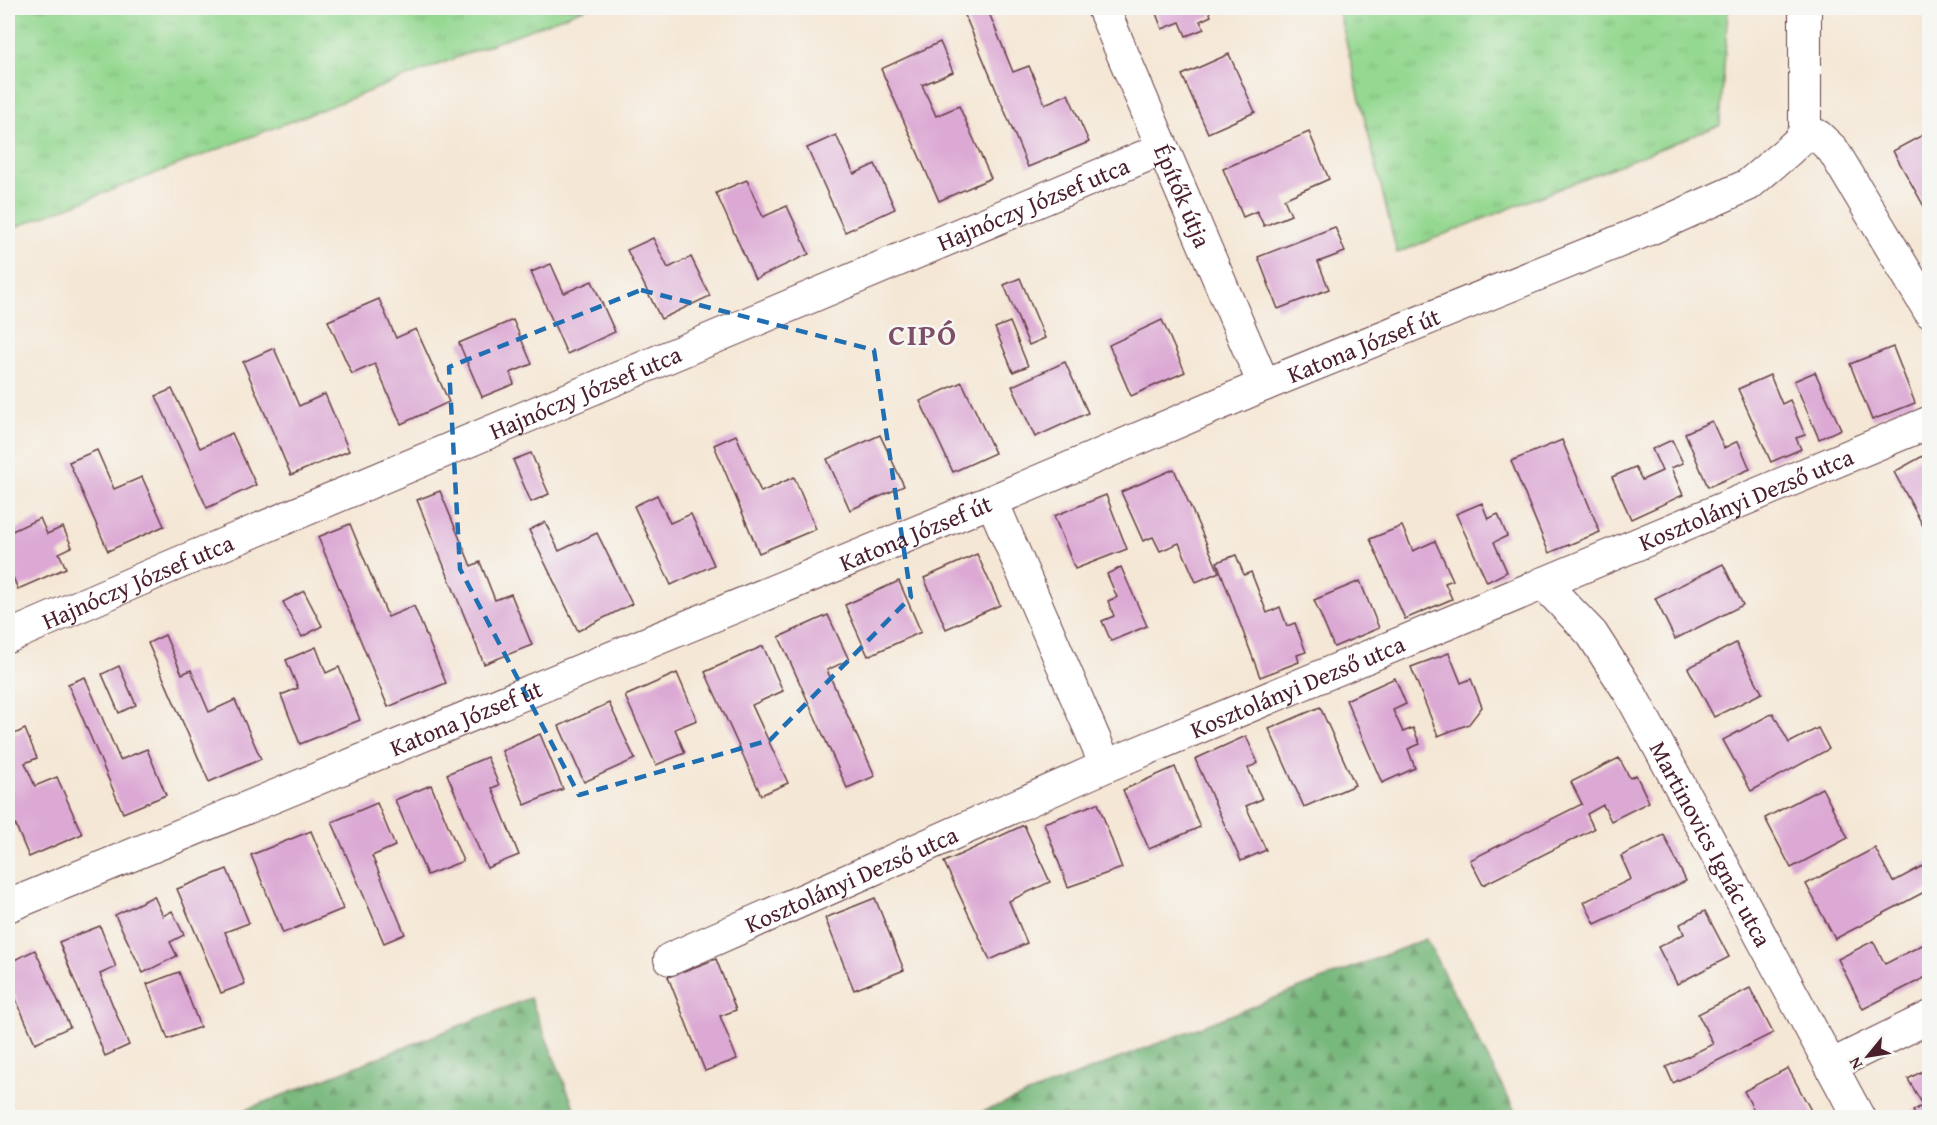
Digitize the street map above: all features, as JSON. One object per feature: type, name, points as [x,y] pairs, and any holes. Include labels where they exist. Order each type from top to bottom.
[{"type":"street","name":"Építők útja","points":[[1103,8],[1264,385]]},
{"type":"street","points":[[1805,8],[1805,130],[1818,136],[1833,150],[1929,312]]},
{"type":"street","name":"Katona József út","points":[[8,906],[992,501],[1264,385],[1652,228],[1748,185],[1800,140],[1805,130]]},
{"type":"street","name":"Hajnóczy József utca","points":[[8,637],[199,554],[1162,149]]},
{"type":"street","name":"Kosztolányi Dezső utca","points":[[670,959],[1106,766],[1929,422]]},
{"type":"street","points":[[992,501],[1106,766]]},
{"type":"street","name":"Martinovics Ignác utca","points":[[1544,583],[1592,634],[1631,695],[1859,1118]]},
{"type":"street","points":[[1832,1065],[1929,1017]]},
{"type":"highlighted area","points":[[641,290],[874,350],[911,597],[770,740],[579,795],[460,569],[449,367]]},
{"type":"green space","points":[[8,8],[586,8],[8,230]]},
{"type":"green space","points":[[1338,8],[1728,8],[1720,125],[1397,253]]},
{"type":"green space","points":[[1426,939],[1518,1117],[969,1117]]},
{"type":"green space","points":[[530,998],[578,1117],[227,1117]]},
{"type":"building","points":[[962,8],[987,8],[1013,72],[1029,66],[1045,104],[1068,94],[1089,142],[1028,167]]},
{"type":"building","points":[[1154,8],[1208,8],[1211,16],[1200,21],[1204,29],[1186,36],[1180,22],[1162,29]]},
{"type":"building","points":[[940,42],[953,72],[922,85],[936,116],[959,106],[991,178],[939,201],[881,69]]},
{"type":"building","points":[[1229,54],[1255,112],[1208,133],[1182,75]]},
{"type":"building","points":[[1930,131],[1930,206],[1925,208],[1893,151]]},
{"type":"building","points":[[1309,132],[1329,179],[1284,199],[1291,215],[1264,226],[1257,211],[1243,217],[1223,169]]},
{"type":"building","points":[[836,135],[854,174],[875,164],[895,209],[845,232],[807,148]]},
{"type":"building","points":[[747,180],[763,217],[787,206],[809,254],[755,279],[716,193]]},
{"type":"building","points":[[1335,227],[1345,252],[1318,262],[1329,289],[1278,309],[1258,257]]},
{"type":"building","points":[[653,238],[668,268],[691,257],[710,296],[661,319],[627,250]]},
{"type":"building","points":[[551,264],[564,293],[592,281],[615,332],[567,354],[531,272]]},
{"type":"building","points":[[1020,278],[1045,338],[1029,345],[1004,285]]},
{"type":"building","points":[[379,299],[396,338],[416,329],[449,402],[401,424],[375,364],[352,374],[328,321]]},
{"type":"building","points":[[513,320],[532,364],[510,373],[514,384],[482,397],[459,343]]},
{"type":"building","points":[[1162,320],[1185,372],[1131,396],[1109,345]]},
{"type":"building","points":[[1010,322],[1028,366],[1013,372],[995,328]]},
{"type":"building","points":[[1893,347],[1915,403],[1872,420],[1850,364]]},
{"type":"building","points":[[274,348],[299,406],[325,394],[349,451],[291,475],[243,362]]},
{"type":"building","points":[[1065,362],[1088,413],[1035,437],[1012,386]]},
{"type":"building","points":[[1815,372],[1841,429],[1819,439],[1794,381]]},
{"type":"building","points":[[1770,375],[1782,404],[1790,400],[1805,435],[1796,438],[1801,449],[1771,462],[1738,389]]},
{"type":"building","points":[[962,382],[995,453],[953,472],[920,401]]},
{"type":"building","points":[[172,389],[200,448],[232,433],[256,485],[207,508],[156,396]]},
{"type":"building","points":[[1712,421],[1724,448],[1738,441],[1750,469],[1708,487],[1685,433]]},
{"type":"building","points":[[736,435],[761,492],[794,477],[816,529],[759,553],[714,445]]},
{"type":"building","points":[[880,435],[904,486],[850,510],[827,459]]},
{"type":"building","points":[[1562,440],[1600,532],[1549,553],[1511,461]]},
{"type":"building","points":[[1672,440],[1683,463],[1671,468],[1683,495],[1631,519],[1612,477],[1635,467],[1642,480],[1662,471],[1652,449]]},
{"type":"building","points":[[97,450],[114,489],[142,477],[164,526],[108,551],[69,462]]},
{"type":"building","points":[[1930,452],[1930,532],[1927,533],[1894,472]]},
{"type":"building","points":[[531,453],[549,494],[531,502],[513,460]]},
{"type":"building","points":[[1174,469],[1219,572],[1196,582],[1179,543],[1160,551],[1153,537],[1143,541],[1121,492]]},
{"type":"building","points":[[440,491],[471,566],[480,562],[495,600],[511,594],[532,645],[484,664],[417,500]]},
{"type":"building","points":[[657,495],[670,523],[691,514],[714,565],[671,585],[634,506]]},
{"type":"building","points":[[1106,495],[1127,549],[1075,569],[1054,516]]},
{"type":"building","points":[[1482,503],[1488,519],[1498,514],[1507,536],[1494,542],[1507,572],[1487,582],[1456,514]]},
{"type":"building","points":[[40,518],[47,534],[63,527],[72,547],[59,553],[66,568],[18,589],[8,566],[8,533]]},
{"type":"building","points":[[545,522],[559,551],[597,533],[632,604],[578,631],[529,530]]},
{"type":"building","points":[[350,524],[388,617],[414,606],[446,683],[388,707],[318,537]]},
{"type":"building","points":[[1402,526],[1413,551],[1435,541],[1453,580],[1445,583],[1452,599],[1405,619],[1370,539]]},
{"type":"building","points":[[977,554],[1000,605],[946,629],[924,578]]},
{"type":"building","points":[[1236,555],[1244,575],[1251,572],[1267,613],[1280,607],[1287,626],[1295,623],[1306,652],[1297,655],[1299,662],[1260,677],[1217,562]]},
{"type":"building","points":[[1723,564],[1743,605],[1675,639],[1655,598]]},
{"type":"building","points":[[1121,567],[1147,626],[1111,641],[1102,621],[1114,616],[1108,601],[1117,597],[1107,574]]},
{"type":"building","points":[[899,581],[921,632],[868,656],[845,605]]},
{"type":"building","points":[[1360,581],[1379,628],[1334,647],[1314,600]]},
{"type":"building","points":[[304,591],[322,626],[302,637],[283,602]]},
{"type":"building","points":[[828,615],[849,660],[827,670],[875,776],[847,788],[779,637]]},
{"type":"building","points":[[165,635],[182,674],[191,670],[209,712],[235,700],[261,759],[209,782],[148,643]]},
{"type":"building","points":[[1736,643],[1762,693],[1714,717],[1688,668]]},
{"type":"building","points":[[763,646],[783,691],[752,705],[788,783],[761,795],[705,672]]},
{"type":"building","points":[[316,647],[326,673],[339,667],[360,720],[300,744],[281,695],[298,688],[286,660]]},
{"type":"building","points":[[1449,653],[1461,683],[1471,679],[1482,707],[1469,724],[1438,736],[1411,667]]},
{"type":"building","points":[[119,666],[136,705],[119,713],[102,674]]},
{"type":"building","points":[[677,673],[697,720],[675,729],[685,753],[656,765],[625,696]]},
{"type":"building","points":[[85,677],[120,760],[147,749],[166,795],[123,813],[68,684]]},
{"type":"building","points":[[1395,678],[1406,704],[1393,710],[1403,732],[1413,728],[1420,744],[1408,749],[1415,768],[1382,783],[1346,700]]},
{"type":"building","points":[[609,703],[635,759],[584,782],[559,726]]},
{"type":"building","points":[[1320,707],[1355,785],[1304,807],[1269,729]]},
{"type":"building","points":[[1773,713],[1789,743],[1818,728],[1829,749],[1751,791],[1723,740]]},
{"type":"building","points":[[25,729],[37,758],[25,763],[35,786],[57,777],[82,834],[29,857],[8,807],[8,737]]},
{"type":"building","points":[[540,734],[563,789],[525,805],[502,751]]},
{"type":"building","points":[[1246,736],[1258,763],[1248,768],[1262,799],[1246,806],[1266,850],[1241,861],[1195,759]]},
{"type":"building","points":[[487,757],[499,785],[492,788],[519,855],[487,868],[447,774]]},
{"type":"building","points":[[1619,758],[1630,778],[1636,775],[1649,802],[1611,821],[1603,805],[1587,814],[1594,829],[1483,885],[1470,860],[1582,804],[1571,782]]},
{"type":"building","points":[[1175,767],[1200,827],[1149,849],[1123,790]]},
{"type":"building","points":[[431,785],[463,861],[427,875],[395,800]]},
{"type":"building","points":[[1822,788],[1848,838],[1791,868],[1765,818]]},
{"type":"building","points":[[377,803],[395,846],[372,856],[405,934],[384,943],[332,822]]},
{"type":"building","points":[[1098,803],[1122,868],[1068,887],[1044,823]]},
{"type":"building","points":[[1024,825],[1050,882],[1009,901],[1027,943],[990,960],[944,862]]},
{"type":"building","points":[[311,831],[343,909],[283,933],[251,855]]},
{"type":"building","points":[[1664,835],[1686,881],[1595,924],[1584,902],[1631,879],[1621,856]]},
{"type":"building","points":[[1875,848],[1893,882],[1930,862],[1930,889],[1835,939],[1806,884]]},
{"type":"building","points":[[227,869],[249,923],[225,932],[245,984],[221,993],[177,889]]},
{"type":"building","points":[[154,896],[163,916],[172,911],[184,935],[170,942],[177,956],[143,973],[115,915]]},
{"type":"building","points":[[875,898],[904,970],[854,990],[825,918]]},
{"type":"building","points":[[1705,911],[1729,957],[1677,984],[1658,947],[1684,934],[1680,924]]},
{"type":"building","points":[[100,926],[116,967],[100,974],[129,1045],[105,1056],[59,942]]},
{"type":"building","points":[[1873,941],[1885,964],[1930,941],[1930,975],[1863,1009],[1838,959]]},
{"type":"building","points":[[35,950],[70,1027],[35,1043],[8,981],[8,963]]},
{"type":"building","points":[[716,959],[736,1010],[720,1016],[737,1059],[705,1071],[668,977]]},
{"type":"building","points":[[179,972],[200,1027],[168,1039],[147,984]]},
{"type":"building","points":[[1750,988],[1773,1033],[1673,1083],[1666,1067],[1713,1044],[1698,1014]]},
{"type":"building","points":[[1930,1067],[1930,1118],[1917,1118],[1913,1111],[1923,1105],[1908,1079]]},
{"type":"building","points":[[1788,1068],[1814,1116],[1811,1118],[1758,1118],[1744,1091]]},
{"type":"district","name":"CIPÓ","points":[[923,334]]}]
